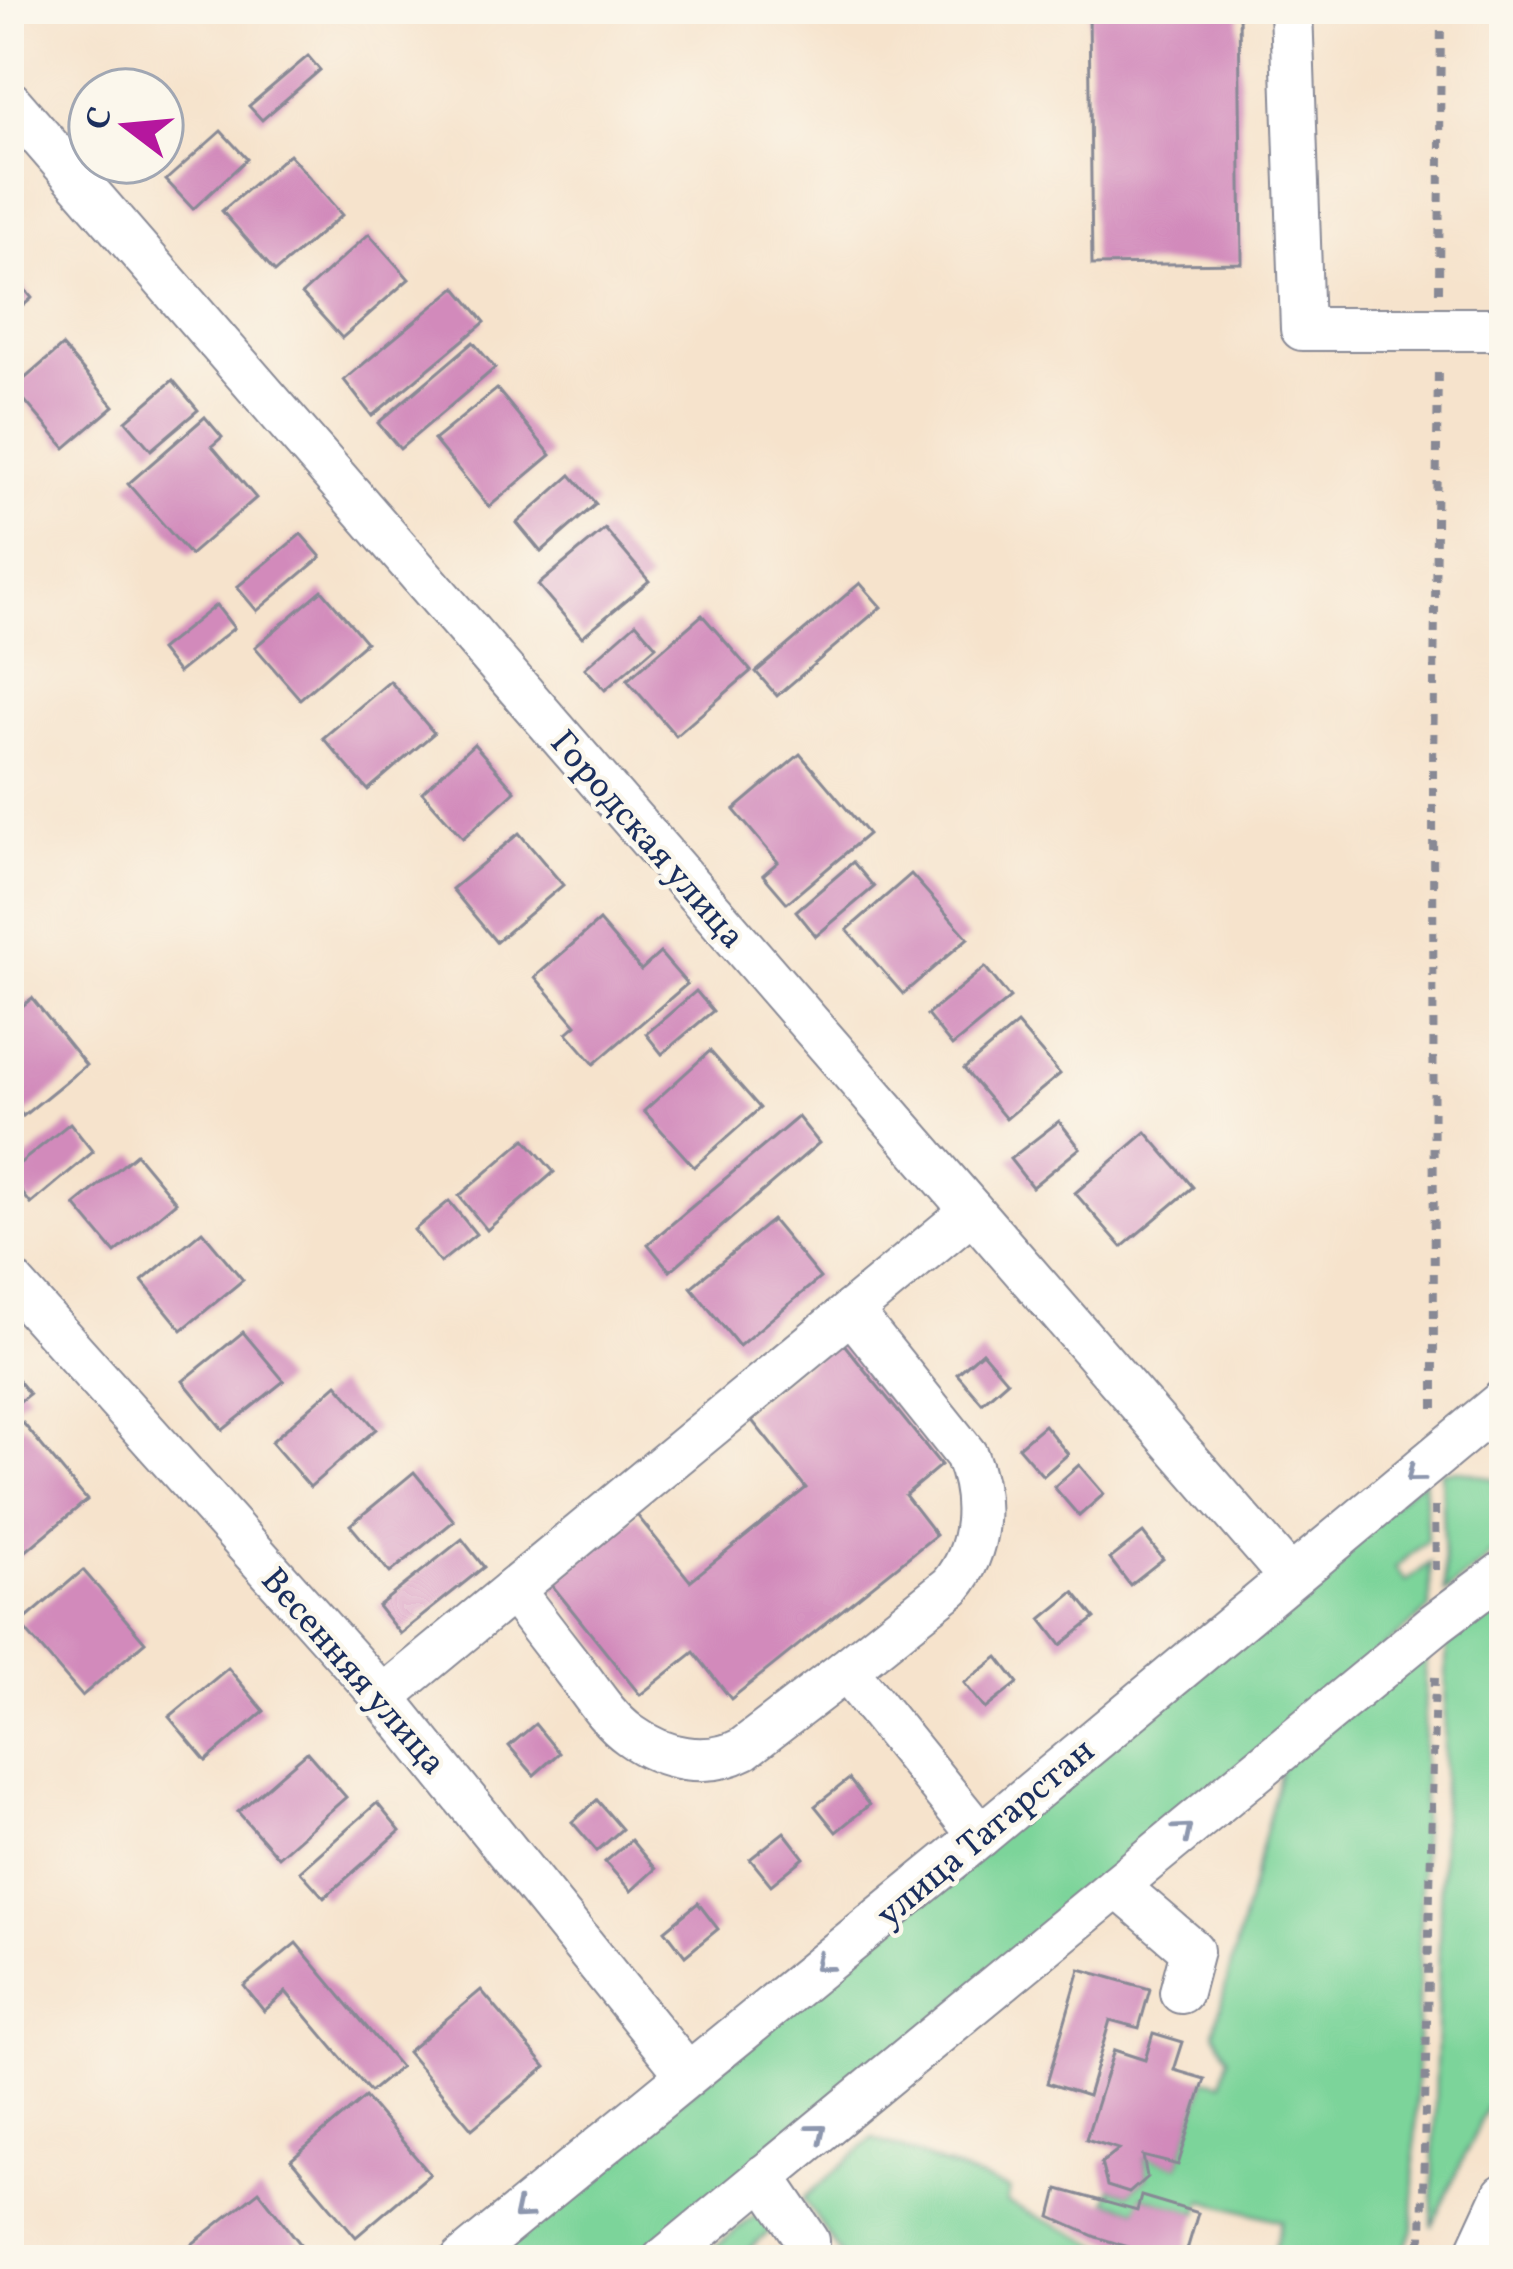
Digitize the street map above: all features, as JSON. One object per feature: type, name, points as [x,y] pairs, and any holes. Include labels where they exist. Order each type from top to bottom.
[{"type":"street","points":[[1291,9],[1302,329],[1504,329]]},
{"type":"street","name":"Городская улица","points":[[9,100],[1289,1576]]},
{"type":"street","points":[[383,1697],[972,1210]]},
{"type":"street","name":"Весенняя улица","points":[[9,1279],[383,1697],[687,2074]]},
{"type":"street","points":[[513,1590],[605,1711],[628,1734],[662,1753],[724,1760],[950,1586],[962,1573],[975,1535],[978,1493],[966,1455],[851,1311]]},
{"type":"street","name":"улица Татарстан","points":[[462,2260],[1504,1400]]},
{"type":"street","points":[[663,2260],[1504,1572]]},
{"type":"street","points":[[846,1670],[980,1836]]},
{"type":"street","points":[[1118,1886],[1192,1950],[1181,1992]]},
{"type":"street","points":[[764,2176],[808,2241],[808,2260]]},
{"type":"street","points":[[1474,2260],[1504,2194]]},
{"type":"path","points":[[1413,2260],[1422,2237],[1436,1623],[1433,766],[1441,9]]},
{"type":"green space","points":[[1441,1471],[1492,1478],[1503,1486],[1504,1540],[1445,1593]]},
{"type":"green space","points":[[1424,1478],[1427,1540],[1395,1568],[1406,1582],[1430,1563],[1430,1609],[645,2260],[489,2260]]},
{"type":"green space","points":[[1483,1612],[1504,1616],[1504,2070],[1432,2227],[1447,1632]]},
{"type":"green space","points":[[1426,1652],[1413,2230],[1401,2260],[1271,2260],[1282,2221],[1203,2200],[1198,2213],[1142,2196],[1137,2211],[1107,2201],[1111,2188],[1129,2193],[1147,2177],[1144,2156],[1178,2165],[1205,2079],[1222,2083],[1228,2057],[1214,2032],[1283,1762]]},
{"type":"green space","points":[[873,2138],[1010,2190],[1007,2203],[1132,2260],[844,2260],[804,2199]]},
{"type":"green space","points":[[764,2208],[777,2226],[737,2260],[700,2260]]},
{"type":"building","points":[[1089,9],[1239,9],[1242,263],[1092,265]]},
{"type":"building","points":[[308,56],[320,70],[262,120],[249,106]]},
{"type":"building","points":[[221,131],[247,159],[193,209],[172,186],[186,186],[186,162]]},
{"type":"building","points":[[289,154],[342,215],[275,272],[222,211]]},
{"type":"building","points":[[369,234],[409,279],[342,338],[302,294]]},
{"type":"building","points":[[9,270],[32,298],[9,318]]},
{"type":"building","points":[[456,287],[485,322],[372,416],[344,380]]},
{"type":"building","points":[[473,342],[495,368],[400,449],[378,423]]},
{"type":"building","points":[[62,346],[114,406],[65,448],[14,388]]},
{"type":"building","points":[[173,380],[198,410],[151,450],[126,421]]},
{"type":"building","points":[[497,389],[551,455],[489,507],[434,440]]},
{"type":"building","points":[[205,417],[222,437],[212,446],[256,498],[190,555],[128,484]]},
{"type":"building","points":[[571,475],[596,504],[541,552],[517,523]]},
{"type":"building","points":[[605,529],[649,581],[582,637],[538,585]]},
{"type":"building","points":[[301,534],[321,557],[257,611],[237,587]]},
{"type":"building","points":[[860,583],[881,607],[777,696],[756,672]]},
{"type":"building","points":[[322,590],[366,642],[300,699],[255,647]]},
{"type":"building","points":[[216,605],[234,628],[178,673],[160,650]]},
{"type":"building","points":[[702,615],[751,671],[676,736],[627,680]]},
{"type":"building","points":[[636,623],[656,646],[605,690],[585,668]]},
{"type":"building","points":[[390,681],[434,733],[368,790],[323,738]]},
{"type":"building","points":[[474,744],[515,791],[463,838],[422,792]]},
{"type":"building","points":[[800,754],[868,834],[787,903],[763,875],[778,862],[734,810]]},
{"type":"building","points":[[519,833],[563,885],[496,942],[452,889]]},
{"type":"building","points":[[853,862],[874,887],[816,936],[796,911]]},
{"type":"building","points":[[911,874],[968,938],[903,994],[847,930]]},
{"type":"building","points":[[599,921],[641,970],[660,953],[687,984],[594,1064],[567,1033],[576,1025],[535,977]]},
{"type":"building","points":[[985,967],[1010,998],[952,1046],[927,1015]]},
{"type":"building","points":[[696,991],[713,1011],[662,1054],[646,1034]]},
{"type":"building","points":[[32,998],[86,1065],[23,1116],[9,1098],[9,1017]]},
{"type":"building","points":[[1017,1024],[1060,1074],[1006,1119],[964,1069]]},
{"type":"building","points":[[710,1051],[760,1108],[694,1167],[644,1111]]},
{"type":"building","points":[[798,1117],[819,1143],[670,1271],[648,1244]]},
{"type":"building","points":[[1059,1121],[1080,1148],[1032,1187],[1010,1159]]},
{"type":"building","points":[[70,1123],[93,1152],[31,1204],[9,1172]]},
{"type":"building","points":[[1146,1132],[1193,1187],[1122,1247],[1075,1193]]},
{"type":"building","points":[[525,1139],[554,1172],[487,1230],[459,1196]]},
{"type":"building","points":[[136,1154],[176,1202],[115,1253],[75,1205]]},
{"type":"building","points":[[449,1201],[476,1234],[440,1263],[414,1230]]},
{"type":"building","points":[[772,1220],[820,1278],[739,1346],[691,1287]]},
{"type":"building","points":[[202,1231],[243,1280],[182,1330],[142,1281]]},
{"type":"building","points":[[243,1332],[284,1381],[223,1430],[183,1381]]},
{"type":"building","points":[[839,1338],[941,1465],[905,1495],[936,1535],[731,1699],[694,1652],[640,1695],[551,1584],[637,1515],[690,1581],[806,1488],[746,1413]]},
{"type":"building","points":[[982,1352],[1007,1381],[982,1403],[957,1374]]},
{"type":"building","points":[[9,1370],[29,1394],[9,1410]]},
{"type":"building","points":[[337,1384],[376,1429],[310,1487],[271,1442]]},
{"type":"building","points":[[23,1423],[87,1500],[13,1562],[9,1557],[9,1434]]},
{"type":"building","points":[[1044,1425],[1068,1454],[1043,1476],[1018,1447]]},
{"type":"building","points":[[1079,1465],[1104,1494],[1079,1516],[1054,1487]]},
{"type":"building","points":[[414,1472],[454,1521],[390,1573],[350,1525]]},
{"type":"building","points":[[1143,1533],[1163,1559],[1130,1585],[1110,1559]]},
{"type":"building","points":[[462,1539],[484,1567],[400,1634],[378,1606]]},
{"type":"building","points":[[83,1570],[145,1642],[82,1696],[20,1624]]},
{"type":"building","points":[[1074,1592],[1095,1618],[1061,1645],[1041,1619]]},
{"type":"building","points":[[998,1657],[1018,1683],[985,1709],[964,1683]]},
{"type":"building","points":[[228,1668],[264,1711],[206,1761],[169,1717]]},
{"type":"building","points":[[535,1724],[559,1753],[534,1775],[509,1746]]},
{"type":"building","points":[[307,1752],[346,1797],[278,1857],[238,1812]]},
{"type":"building","points":[[849,1779],[869,1805],[836,1832],[815,1806]]},
{"type":"building","points":[[597,1800],[622,1829],[597,1851],[572,1822]]},
{"type":"building","points":[[377,1803],[400,1831],[324,1898],[300,1871]]},
{"type":"building","points":[[784,1832],[804,1858],[771,1885],[750,1859]]},
{"type":"building","points":[[631,1840],[655,1869],[631,1891],[605,1862]]},
{"type":"building","points":[[698,1903],[718,1929],[685,1956],[665,1930]]},
{"type":"building","points":[[296,1943],[400,2067],[370,2092],[286,1992],[264,2011],[244,1986]]},
{"type":"building","points":[[1080,1969],[1150,1989],[1139,2028],[1110,2020],[1088,2096],[1047,2083]]},
{"type":"building","points":[[481,1990],[546,2067],[472,2129],[407,2052]]},
{"type":"building","points":[[1153,2033],[1183,2042],[1174,2070],[1205,2079],[1178,2165],[1143,2156],[1147,2177],[1129,2193],[1107,2186],[1101,2163],[1119,2149],[1086,2139],[1114,2050],[1145,2060]]},
{"type":"building","points":[[365,2097],[430,2174],[356,2237],[291,2160]]},
{"type":"building","points":[[1058,2189],[1137,2211],[1141,2196],[1198,2213],[1184,2260],[1096,2237],[1051,2217]]},
{"type":"building","points":[[259,2191],[305,2250],[292,2260],[172,2260]]}]
